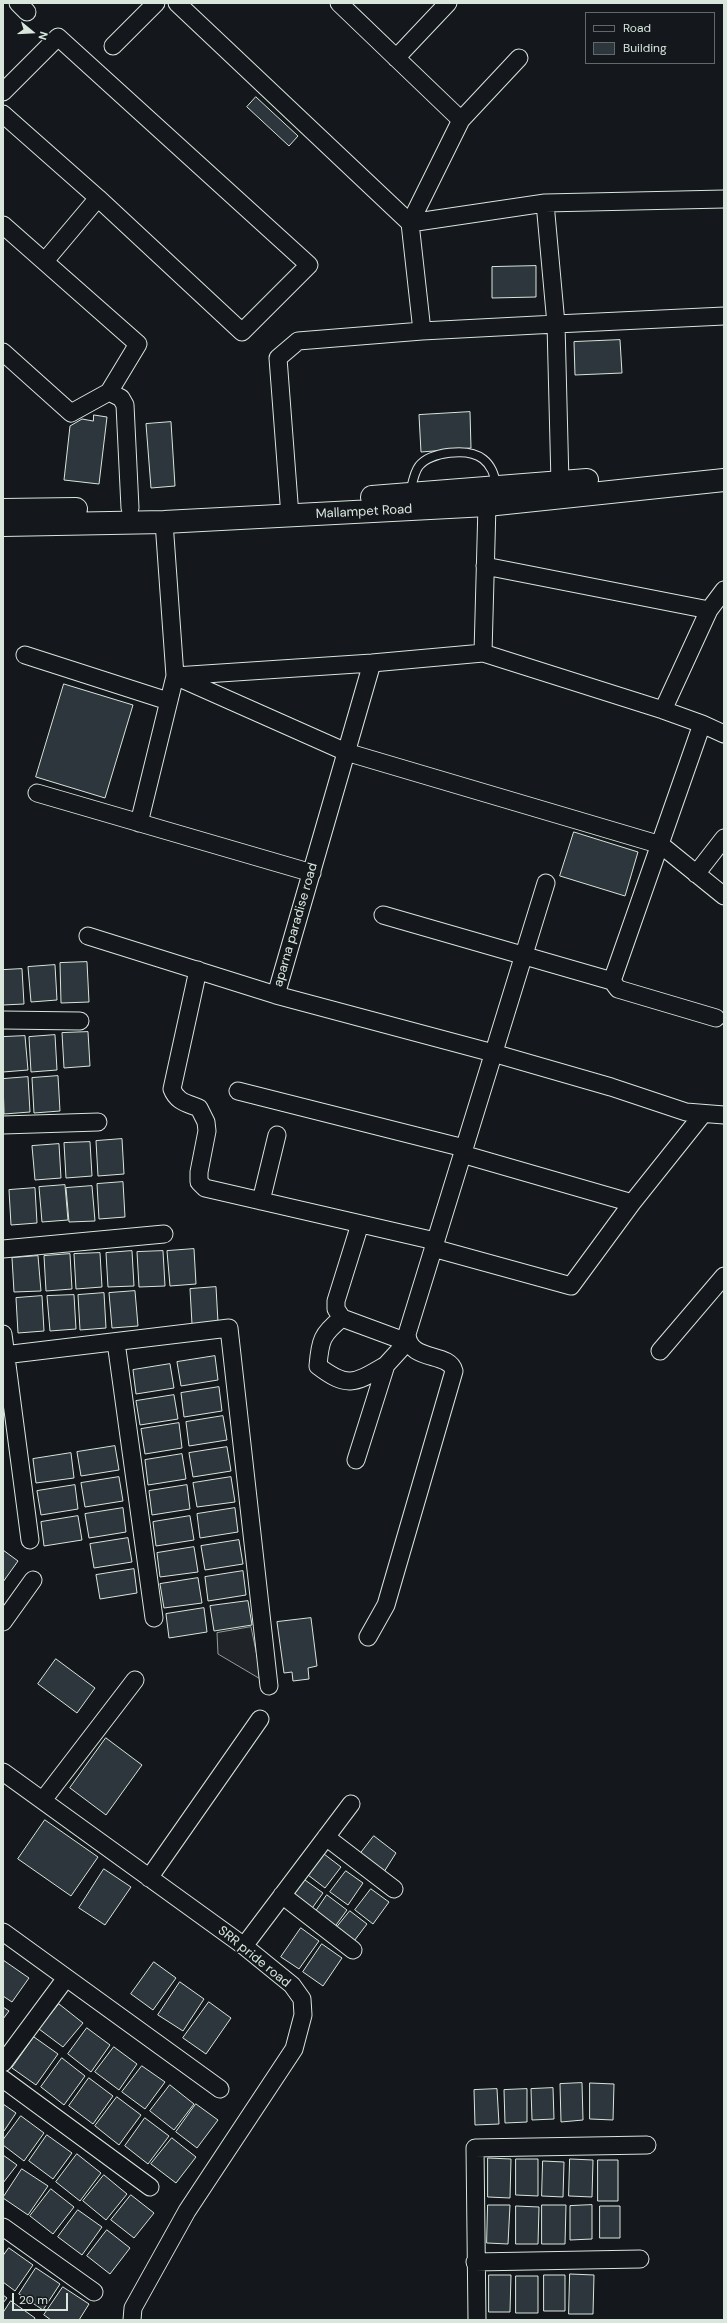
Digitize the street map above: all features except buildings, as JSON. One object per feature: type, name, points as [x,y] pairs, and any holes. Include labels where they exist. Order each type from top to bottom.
[{"type":"main road","name":"Mallampet Road","points":[[3,510],[289,508],[494,499],[605,486],[724,466]]},
{"type":"main road","name":"Mallampet Road","points":[[494,499],[560,483],[605,486],[724,480]]},
{"type":"main road","name":"Mallampet Road","points":[[3,525],[164,522],[289,508]]},
{"type":"street","points":[[113,46],[156,3]]},
{"type":"street","points":[[178,3],[410,223]]},
{"type":"street","points":[[339,3],[461,120]]},
{"type":"street","points":[[396,58],[448,3]]},
{"type":"street","points":[[3,92],[58,38],[309,265],[242,332],[98,198],[3,114]]},
{"type":"street","points":[[422,331],[410,223],[461,120],[519,58]]},
{"type":"street","points":[[45,260],[98,198]]},
{"type":"street","points":[[410,223],[545,203],[724,199]]},
{"type":"street","points":[[545,203],[556,324],[560,483]]},
{"type":"street","points":[[3,225],[45,260],[138,344],[109,392],[70,413],[3,352]]},
{"type":"street","points":[[289,508],[278,358],[298,341],[422,331],[724,316]]},
{"type":"street","points":[[109,392],[121,398],[125,405],[130,508]]},
{"type":"street","points":[[483,653],[485,566],[494,499]]},
{"type":"street","points":[[139,823],[175,676],[164,522]]},
{"type":"street","points":[[485,566],[709,610]]},
{"type":"street","points":[[663,710],[709,610],[724,590]]},
{"type":"street","points":[[175,676],[372,663],[483,653],[663,710],[702,724],[724,734]]},
{"type":"street","points":[[25,655],[168,701]]},
{"type":"street","name":"aparna paradise road","points":[[372,663],[276,995],[493,1053],[611,1087],[686,1112],[724,1115]]},
{"type":"street","points":[[175,676],[346,752],[661,845],[724,896]]},
{"type":"street","points":[[612,981],[661,845],[702,724]]},
{"type":"street","points":[[37,793],[312,873]]},
{"type":"street","points":[[696,874],[724,838]]},
{"type":"street","points":[[342,1318],[326,1331],[319,1350],[318,1366],[333,1378],[348,1383],[366,1377],[386,1365],[407,1342],[407,1334],[546,883]]},
{"type":"street","points":[[383,915],[612,981],[618,989],[716,1018]]},
{"type":"street","points":[[88,936],[276,995]]},
{"type":"street","points":[[198,970],[172,1089],[175,1096],[180,1101],[199,1108],[206,1122],[199,1182],[205,1188],[360,1224],[571,1286],[632,1203],[703,1114]]},
{"type":"street","points":[[3,1020],[80,1021]]},
{"type":"street","points":[[238,1091],[463,1151],[632,1203]]},
{"type":"street","points":[[3,1125],[98,1122]]},
{"type":"street","points":[[262,1201],[277,1135]]},
{"type":"street","points":[[360,1224],[336,1301],[336,1309],[342,1318],[407,1342],[412,1349],[449,1364],[454,1371],[386,1605],[368,1637]]},
{"type":"street","points":[[3,1249],[164,1234]]},
{"type":"street","points":[[660,1351],[724,1276]]},
{"type":"street","points":[[4,1355],[229,1328],[269,1686]]},
{"type":"street","points":[[3,1334],[4,1355],[30,1540]]},
{"type":"street","points":[[116,1342],[154,1618]]},
{"type":"street","points":[[356,1460],[386,1365]]},
{"type":"street","points":[[3,1622],[33,1580]]},
{"type":"street","points":[[43,1800],[134,1680]]},
{"type":"street","points":[[149,1878],[260,1719]]},
{"type":"street","name":"SRR pride road","points":[[3,1772],[244,1946],[292,1985],[302,1999],[303,2015],[294,2049],[187,2211],[133,2308],[132,2320]]},
{"type":"street","points":[[244,1946],[351,1804]]},
{"type":"street","points":[[326,1837],[394,1889]]},
{"type":"street","points":[[282,1895],[353,1950]]},
{"type":"street","points":[[3,1932],[220,2089]]},
{"type":"street","points":[[3,2063],[66,1978]]},
{"type":"street","points":[[3,2079],[150,2187]]},
{"type":"street","points":[[477,2320],[475,2262],[475,2148],[647,2145]]},
{"type":"street","points":[[3,2227],[94,2292]]},
{"type":"street","points":[[475,2262],[640,2259]]},
{"type":"lane","points":[[410,502],[418,467],[428,459],[442,454],[459,452],[481,457],[492,468],[494,499]]},
{"type":"shaded area","points":[[251,1627],[262,1680],[218,1654],[217,1633]]}]
